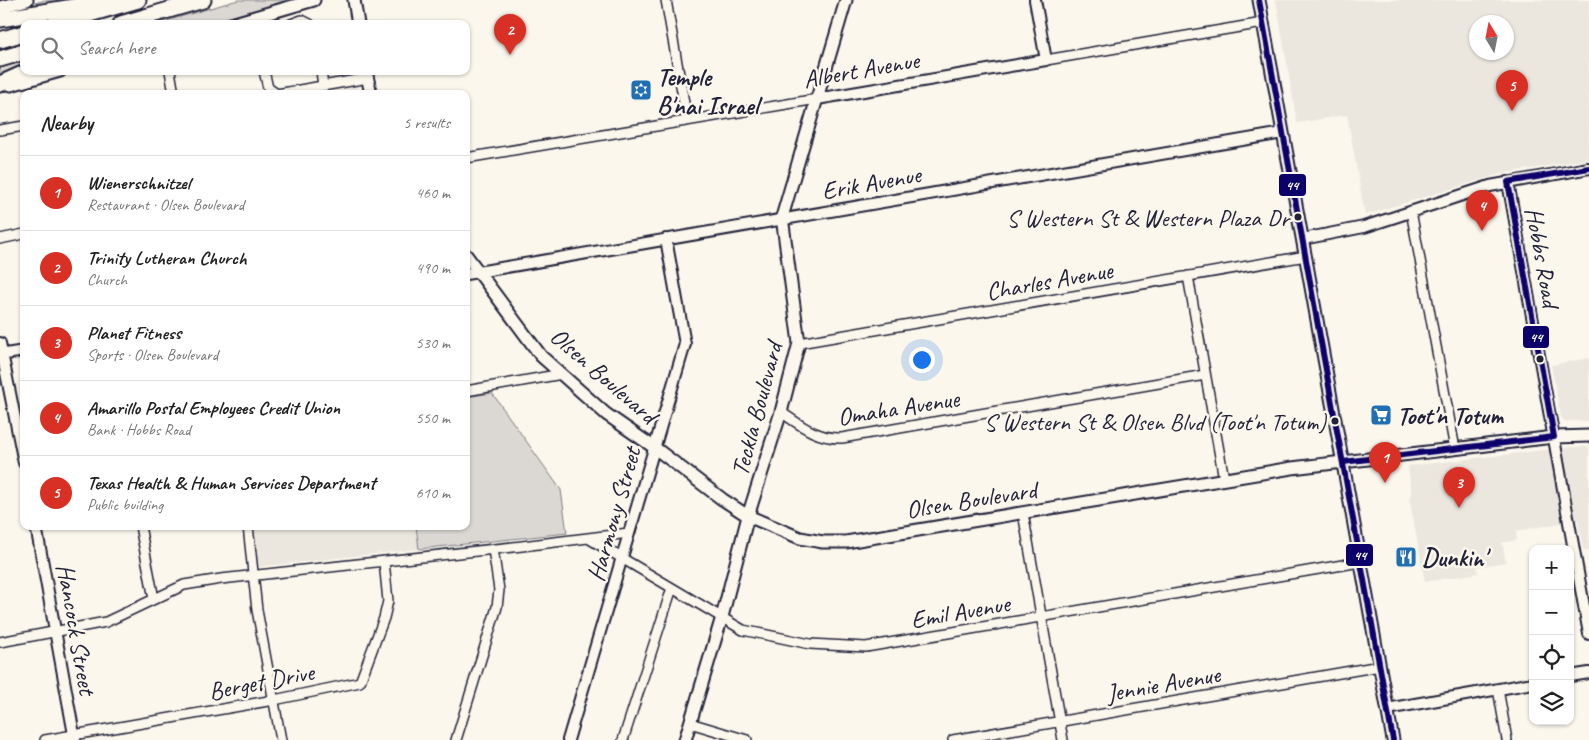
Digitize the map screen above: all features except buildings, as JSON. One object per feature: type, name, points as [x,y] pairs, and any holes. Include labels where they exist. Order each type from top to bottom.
[{"type":"highway","points":[[0,18],[116,0]]},
{"type":"highway","points":[[69,20],[138,0]]},
{"type":"highway","points":[[135,20],[204,0]]},
{"type":"highway","points":[[154,20],[204,0]]},
{"type":"highway","points":[[0,40],[20,34]]},
{"type":"highway","points":[[0,59],[20,53]]},
{"type":"highway","points":[[0,84],[20,75]]},
{"type":"main road","points":[[0,7],[27,0]]},
{"type":"main road","points":[[244,20],[314,0]]},
{"type":"main road","points":[[354,0],[357,20]]},
{"type":"main road","name":"Teckla Boulevard","points":[[685,740],[722,617],[748,516],[799,343],[782,219],[846,0]]},
{"type":"main road","points":[[1259,0],[1393,740]]},
{"type":"main road","points":[[0,88],[46,75]]},
{"type":"main road","points":[[367,75],[371,90]]},
{"type":"main road","name":"Olsen Boulevard","points":[[470,260],[541,356],[606,414],[748,516],[800,538],[823,542],[846,542],[1292,468],[1554,437],[1589,436]]},
{"type":"street","points":[[666,0],[687,120]]},
{"type":"street","points":[[1035,0],[1046,60]]},
{"type":"street","name":"Albert Avenue","points":[[470,157],[1263,23]]},
{"type":"street","points":[[171,75],[173,90]]},
{"type":"street","points":[[265,75],[268,88],[271,90]]},
{"type":"street","points":[[322,75],[323,86]]},
{"type":"street","points":[[300,90],[367,75]]},
{"type":"street","points":[[0,130],[20,127]]},
{"type":"street","name":"Erik Avenue","points":[[470,273],[1283,133]]},
{"type":"street","points":[[1303,239],[1364,227],[1508,182],[1589,168]]},
{"type":"street","name":"Hobbs Road","points":[[1508,182],[1589,634]]},
{"type":"street","points":[[1411,212],[1455,449]]},
{"type":"street","points":[[0,238],[20,235]]},
{"type":"street","name":"Harmony Street","points":[[568,740],[685,344],[666,239]]},
{"type":"street","name":"Charles Avenue","points":[[799,343],[1306,256]]},
{"type":"street","points":[[1188,276],[1224,480]]},
{"type":"street","points":[[0,342],[1,355],[20,444]]},
{"type":"street","points":[[1,355],[20,352]]},
{"type":"street","points":[[470,389],[562,374]]},
{"type":"street","name":"Omaha Avenue","points":[[780,412],[814,434],[830,438],[842,438],[1205,375]]},
{"type":"street","points":[[1023,513],[1063,740]]},
{"type":"street","name":"Hancock Street","points":[[37,530],[75,737]]},
{"type":"street","points":[[141,530],[154,599]]},
{"type":"street","points":[[248,530],[257,610],[281,740]]},
{"type":"street","points":[[0,642],[106,622],[184,585],[254,575],[630,533]]},
{"type":"street","name":"Emil Avenue","points":[[588,538],[743,630],[802,643],[866,647],[1360,562]]},
{"type":"street","points":[[456,740],[497,607],[499,590],[493,549]]},
{"type":"street","name":"Berget Drive","points":[[45,740],[75,737],[360,682],[384,618],[388,601],[384,561]]},
{"type":"street","points":[[623,740],[672,588]]},
{"type":"street","name":"Jennie Avenue","points":[[957,740],[1380,666]]},
{"type":"street","points":[[1574,675],[1589,673]]},
{"type":"street","points":[[1388,709],[1529,684]]},
{"type":"street","points":[[1498,689],[1507,740]]},
{"type":"street","points":[[690,723],[747,740]]},
{"type":"shaded area","points":[[45,0],[99,0],[0,13]]},
{"type":"shaded area","points":[[238,0],[287,0],[220,20],[170,20]]},
{"type":"shaded area","points":[[1276,0],[1589,0],[1589,159],[1500,174],[1365,215],[1347,115],[1297,123]]},
{"type":"shaded area","points":[[20,62],[20,72],[0,80],[0,68]]},
{"type":"shaded area","points":[[1589,358],[1589,421],[1565,421],[1561,417],[1551,365]]},
{"type":"shaded area","points":[[492,393],[561,490],[567,533],[419,549],[417,530],[470,530],[470,396]]},
{"type":"shaded area","points":[[1570,447],[1589,447],[1589,550],[1583,550],[1578,520],[1516,531],[1517,540],[1502,543],[1506,562],[1477,567],[1478,573],[1425,582],[1409,497],[1412,495],[1408,466]]},
{"type":"shaded area","points":[[252,530],[417,530],[419,549],[256,567]]},
{"type":"transit line","name":"44","points":[[1259,0],[1393,740]]},
{"type":"transit line","name":"44","points":[[1343,462],[1554,437],[1508,182],[1589,168]]},
{"type":"place","name":"Trinity Lutheran Church","points":[[510,55]]},
{"type":"place","name":"Temple B'nai Israel","points":[[641,90]]},
{"type":"place","name":"Texas Health & Human Services Department","points":[[1512,111]]},
{"type":"place","name":"S Western St & Western Plaza Dr","points":[[1298,217]]},
{"type":"place","name":"Amarillo Postal Employees Credit Union","points":[[1482,231]]},
{"type":"place","name":"Toot'n Totum","points":[[1381,415]]},
{"type":"place","name":"S Western St & Olsen Blvd (Toot'n Totum)","points":[[1335,421]]},
{"type":"place","name":"Wienerschnitzel","points":[[1385,483]]},
{"type":"place","name":"Planet Fitness","points":[[1459,508]]},
{"type":"place","name":"Dunkin'","points":[[1406,557]]}]
